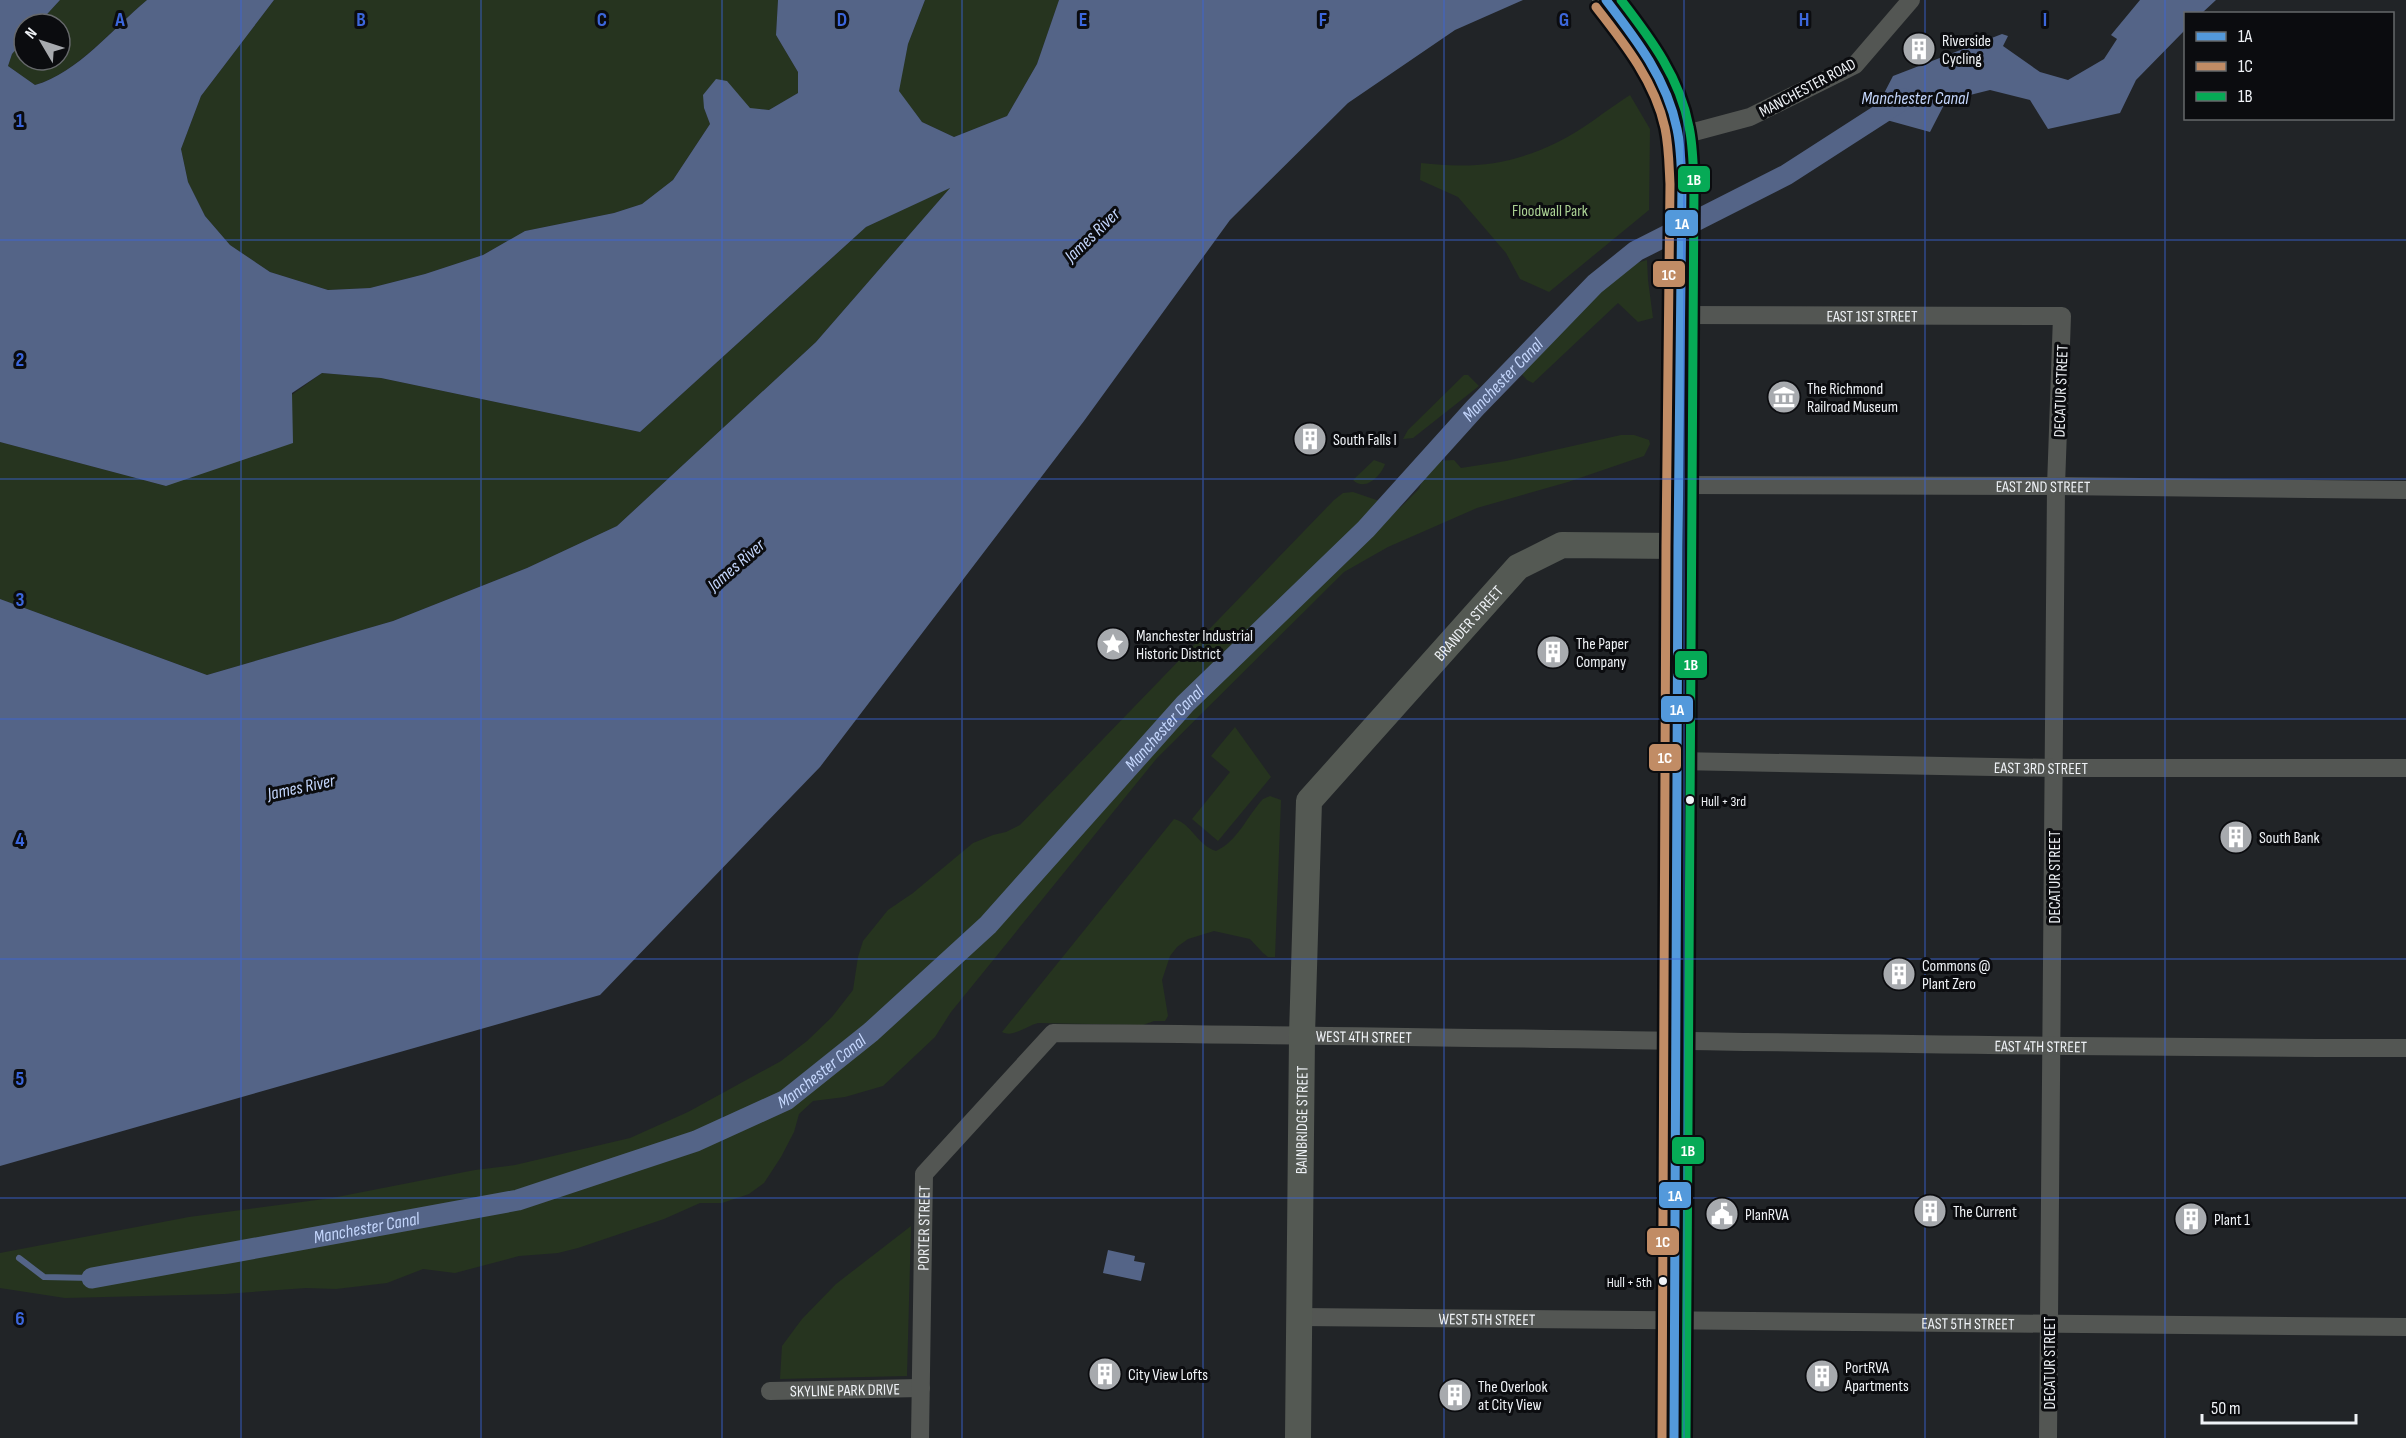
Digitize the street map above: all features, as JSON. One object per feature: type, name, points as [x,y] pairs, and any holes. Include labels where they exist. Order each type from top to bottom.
[{"type":"main road","points":[[1606,0],[1650,57],[1670,102],[1679,136],[1682,184],[1674,1438]]},
{"type":"street","name":"MANCHESTER ROAD","points":[[1679,136],[1750,117],[1855,65],[1911,0]]},
{"type":"street","name":"EAST 1ST STREET","points":[[1680,315],[2062,316]]},
{"type":"street","name":"DECATUR STREET","points":[[2048,1438],[2056,486],[2062,316]]},
{"type":"street","name":"EAST 2ND STREET","points":[[1680,485],[2406,490]]},
{"type":"street","name":"BRANDER STREET","points":[[1309,801],[1518,567],[1562,546],[1678,546]]},
{"type":"street","name":"EAST 3RD STREET","points":[[1677,761],[2054,768],[2406,768]]},
{"type":"street","name":"BAINBRIDGE STREET","points":[[1298,1438],[1302,1035],[1309,801]]},
{"type":"street","name":"WEST 4TH STREET","points":[[1053,1034],[1676,1041]]},
{"type":"street","name":"PORTER STREET","points":[[920,1438],[924,1174],[1053,1034]]},
{"type":"street","name":"EAST 4TH STREET","points":[[1676,1041],[2053,1047],[2406,1048]]},
{"type":"street","name":"WEST 5TH STREET","points":[[1299,1317],[1674,1321]]},
{"type":"street","name":"EAST 5TH STREET","points":[[1674,1321],[2049,1322],[2406,1327]]},
{"type":"street","name":"SKYLINE PARK DRIVE","points":[[770,1391],[921,1388]]},
{"type":"green space","points":[[60,0],[147,0],[72,66],[72,12],[49,12]]},
{"type":"green space","points":[[274,0],[778,0],[776,35],[798,72],[798,93],[769,110],[704,108],[710,124],[673,180],[642,204],[614,213],[525,231],[483,255],[425,274],[370,288],[328,290],[270,272],[230,245],[205,216],[188,182],[181,149],[201,96]]},
{"type":"green space","points":[[925,0],[1059,0],[1037,64],[1007,116],[954,137],[922,122],[898,91],[908,44]]},
{"type":"green space","points":[[12,54],[12,69],[8,66]]},
{"type":"green space","points":[[17,72],[63,72],[51,79],[35,85]]},
{"type":"green space","name":"Floodwall Park","points":[[1630,95],[1650,129],[1649,210],[1549,292],[1520,279],[1506,253],[1458,197],[1420,180],[1421,163],[1457,166],[1490,164],[1539,150],[1575,133]]},
{"type":"green space","points":[[951,187],[816,342],[617,526],[527,568],[393,621],[207,675],[0,599],[0,442],[166,486],[322,373],[381,378],[640,432],[866,227]]},
{"type":"green space","points":[[1647,260],[1653,318],[1638,322],[1618,303],[1533,383],[1527,380],[1518,370],[1550,337],[1577,316],[1606,280],[1620,268]]},
{"type":"green space","points":[[1464,375],[1468,375],[1479,386],[1413,438],[1403,439],[1408,430]]},
{"type":"green space","points":[[1621,435],[1634,435],[1649,440],[1650,444],[1644,456],[1568,482],[1477,508],[1388,547],[1344,572],[1157,758],[951,1012],[935,1037],[883,1086],[845,1097],[813,1101],[799,1114],[794,1132],[764,1183],[749,1194],[722,1203],[700,1203],[664,1219],[558,1253],[519,1256],[455,1273],[423,1269],[387,1283],[336,1289],[306,1288],[225,1294],[65,1298],[0,1288],[0,1253],[189,1217],[332,1198],[475,1170],[515,1165],[630,1138],[688,1112],[781,1061],[807,1041],[832,1017],[853,990],[863,941],[888,910],[913,893],[973,843],[1020,825],[1343,493],[1353,492],[1400,508],[1419,489],[1426,471],[1435,461],[1454,460],[1461,468],[1506,461]]},
{"type":"green space","points":[[1374,460],[1385,464],[1376,478],[1362,484],[1353,480]]},
{"type":"green space","points":[[1235,727],[1271,777],[1218,841],[1192,819],[1230,772],[1211,756]]},
{"type":"green space","points":[[1270,796],[1281,800],[1275,957],[1268,957],[1250,939],[1214,931],[1188,939],[1170,956],[1162,980],[1168,1016],[1165,1021],[1154,1021],[1143,1025],[1038,1023],[1011,1034],[1002,1032],[1174,819],[1180,821],[1204,844],[1216,851],[1230,841],[1263,799]]},
{"type":"green space","points":[[911,1226],[907,1376],[780,1379],[782,1346],[802,1319],[836,1284]]},
{"type":"water","name":"James River","points":[[0,0],[60,0],[49,12],[12,12],[12,54],[8,66],[12,72],[17,72],[35,85],[64,72],[72,72],[72,66],[147,0],[274,0],[201,96],[181,149],[188,182],[205,216],[230,245],[270,272],[328,290],[370,288],[425,274],[483,255],[525,231],[614,213],[642,204],[673,180],[710,124],[704,108],[703,95],[716,79],[727,81],[750,108],[769,110],[798,93],[798,72],[776,35],[778,0],[925,0],[908,44],[899,91],[922,122],[954,137],[1007,116],[1037,64],[1059,0],[1523,0],[1455,30],[1348,103],[1230,220],[1084,421],[820,767],[600,995],[0,1166],[0,599],[207,675],[393,621],[527,568],[617,526],[816,342],[950,188],[866,227],[640,432],[381,378],[322,373],[292,393],[293,443],[166,486],[0,442]]},
{"type":"water","name":"Manchester Canal","points":[[2140,0],[2216,0],[2203,12],[2184,12],[2184,31],[2136,80],[2120,113],[2048,129],[2030,100],[1990,90],[1946,101],[1930,132],[1883,119],[1879,103],[1893,76],[2002,34],[2008,36],[2003,46],[2040,72],[2068,80],[2104,59],[2117,39],[2111,35]]},
{"type":"water","points":[[1108,1250],[1135,1256],[1134,1261],[1145,1263],[1141,1281],[1103,1273]]},
{"type":"waterway","name":"Manchester Canal","points":[[92,1278],[518,1200],[696,1141],[786,1100],[871,1032],[988,925],[1185,704],[1366,529],[1475,408],[1595,284],[1636,251],[1786,175],[1904,99]]},
{"type":"waterway","points":[[19,1258],[44,1277],[92,1278]]},
{"type":"transit line","name":"1A","points":[[1606,0],[1649,60],[1666,93],[1677,129],[1682,184],[1674,1438]]},
{"type":"transit line","name":"1B","points":[[1621,0],[1653,44],[1679,92],[1690,134],[1694,183],[1686,1438]]},
{"type":"transit line","name":"1C","points":[[1596,7],[1638,64],[1654,95],[1666,135],[1669,156],[1662,1438]]},
{"type":"place","name":"Riverside Cycling","points":[[1919,49]]},
{"type":"place","name":"The Richmond Railroad Museum","points":[[1784,397]]},
{"type":"place","name":"South Falls I","points":[[1310,439]]},
{"type":"place","name":"Manchester Industrial Historic District","points":[[1113,644]]},
{"type":"place","name":"The Paper Company","points":[[1553,652]]},
{"type":"place","name":"Hull + 3rd","points":[[1690,800]]},
{"type":"place","name":"South Bank","points":[[2236,837]]},
{"type":"place","name":"Commons @ Plant Zero","points":[[1899,974]]},
{"type":"place","name":"The Current","points":[[1930,1211]]},
{"type":"place","name":"PlanRVA","points":[[1722,1214]]},
{"type":"place","name":"Plant 1","points":[[2191,1219]]},
{"type":"place","name":"Hull + 5th","points":[[1663,1281]]},
{"type":"place","name":"City View Lofts","points":[[1105,1374]]},
{"type":"place","name":"PortRVA Apartments","points":[[1822,1376]]},
{"type":"place","name":"The Overlook at City View","points":[[1455,1395]]}]
